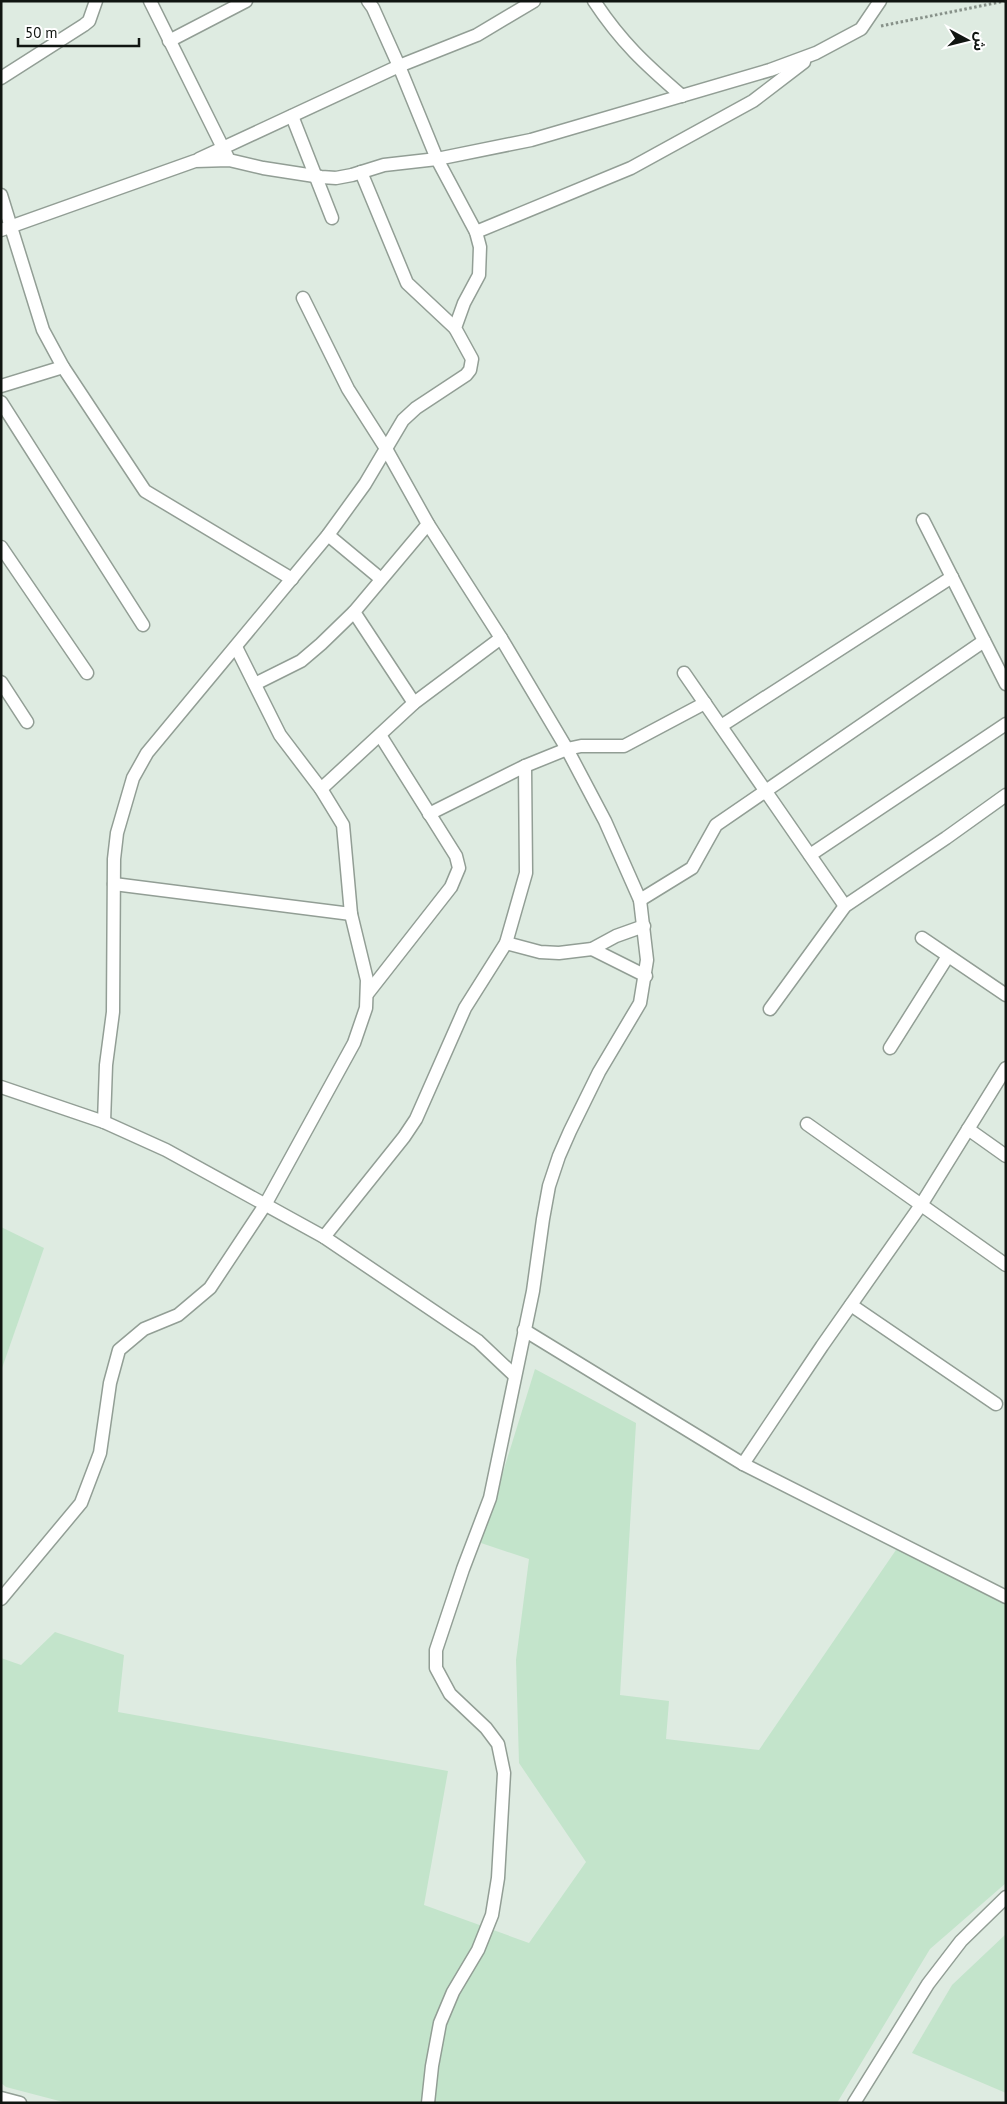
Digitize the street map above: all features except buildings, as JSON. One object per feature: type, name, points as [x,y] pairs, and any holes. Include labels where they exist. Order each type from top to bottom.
[{"type":"street","points":[[1,78],[84,25],[89,20],[96,1]]},
{"type":"street","points":[[150,1],[229,160]]},
{"type":"street","points":[[170,41],[246,1]]},
{"type":"street","points":[[368,1],[399,66],[437,159],[476,232],[480,247],[479,275],[464,303],[455,328]]},
{"type":"street","points":[[6,228],[195,161],[399,66],[477,35],[534,1]]},
{"type":"street","points":[[594,1],[628,48],[682,96]]},
{"type":"street","points":[[195,161],[229,160],[316,177],[336,178],[394,163],[437,159],[531,140],[770,70],[816,53],[861,30],[880,1]]},
{"type":"street","points":[[476,232],[631,168],[753,101],[816,53]]},
{"type":"street","points":[[292,116],[332,218]]},
{"type":"street","points":[[104,1122],[106,1065],[113,1012],[114,884],[117,833],[133,778],[147,753],[328,535],[365,484],[385,447],[403,420],[416,408],[466,375],[470,370],[472,359],[455,328],[407,283],[361,172]]},
{"type":"street","points":[[1,195],[6,228],[43,330],[63,367],[145,491],[292,579]]},
{"type":"street","points":[[303,298],[348,389],[385,447],[428,524],[501,638],[567,749],[605,821],[640,900],[647,960],[646,976],[640,1003],[599,1072],[559,1156],[548,1194],[533,1291],[514,1375],[509,1412],[490,1498],[463,1569],[436,1650],[436,1668],[450,1694],[486,1728],[498,1744],[504,1773],[498,1878],[492,1916],[478,1950],[454,1992],[440,2023],[432,2066],[428,2103]]},
{"type":"street","points":[[1,386],[63,367]]},
{"type":"street","points":[[1,402],[143,625]]},
{"type":"street","points":[[923,520],[1006,684]]},
{"type":"street","points":[[255,684],[301,661],[354,612],[428,524]]},
{"type":"street","points":[[328,535],[381,579]]},
{"type":"street","points":[[1,547],[87,673]]},
{"type":"street","points":[[721,726],[952,577]]},
{"type":"street","points":[[354,612],[414,702]]},
{"type":"street","points":[[321,789],[414,702],[501,638]]},
{"type":"street","points":[[640,900],[692,868],[716,825],[984,641]]},
{"type":"street","points":[[1,1599],[81,1503],[100,1453],[110,1382],[119,1350],[144,1329],[178,1315],[210,1288],[265,1205],[354,1043],[362,1023],[368,993],[367,980],[351,914],[343,825],[321,789],[280,735],[236,647]]},
{"type":"street","points":[[684,673],[845,906]]},
{"type":"street","points":[[1,682],[27,722]]},
{"type":"street","points":[[429,814],[525,766],[567,749],[580,746],[624,746],[705,704]]},
{"type":"street","points":[[810,855],[1006,724]]},
{"type":"street","points":[[368,993],[451,887],[459,868],[456,856],[380,735]]},
{"type":"street","points":[[324,1237],[404,1137],[416,1118],[465,1008],[506,943],[526,873],[525,766]]},
{"type":"street","points":[[770,1009],[845,906],[1006,795]]},
{"type":"street","points":[[114,884],[351,914]]},
{"type":"street","points":[[506,943],[540,952],[560,953],[592,949],[616,936],[644,926]]},
{"type":"street","points":[[922,938],[1006,995]]},
{"type":"street","points":[[592,949],[646,976]]},
{"type":"street","points":[[890,1048],[948,956]]},
{"type":"street","points":[[743,1464],[921,1205],[1006,1068]]},
{"type":"street","points":[[1,1087],[104,1122],[166,1150],[324,1237],[478,1341],[514,1375]]},
{"type":"street","points":[[807,1124],[1006,1265]]},
{"type":"street","points":[[968,1129],[1006,1156]]},
{"type":"street","points":[[851,1305],[996,1404]]},
{"type":"street","points":[[524,1330],[743,1464],[1006,1597]]},
{"type":"street","points":[[854,2103],[928,1984],[962,1941],[1006,1898]]},
{"type":"street","points":[[1,2098],[20,2103]]},
{"type":"path","points":[[861,30],[1005,1]]},
{"type":"green space","points":[[1,1227],[44,1248],[1,1371]]},
{"type":"green space","points":[[535,1369],[636,1423],[620,1695],[669,1701],[666,1739],[759,1750],[898,1547],[1006,1597],[1006,1883],[930,1949],[837,2103],[67,2103],[6,2087],[1,2083],[1,1658],[21,1665],[55,1632],[124,1655],[118,1712],[448,1771],[424,1905],[529,1943],[586,1862],[519,1763],[516,1660],[529,1559],[481,1543]]},
{"type":"green space","points":[[1006,1934],[1006,2093],[912,2053],[952,1985]]}]
